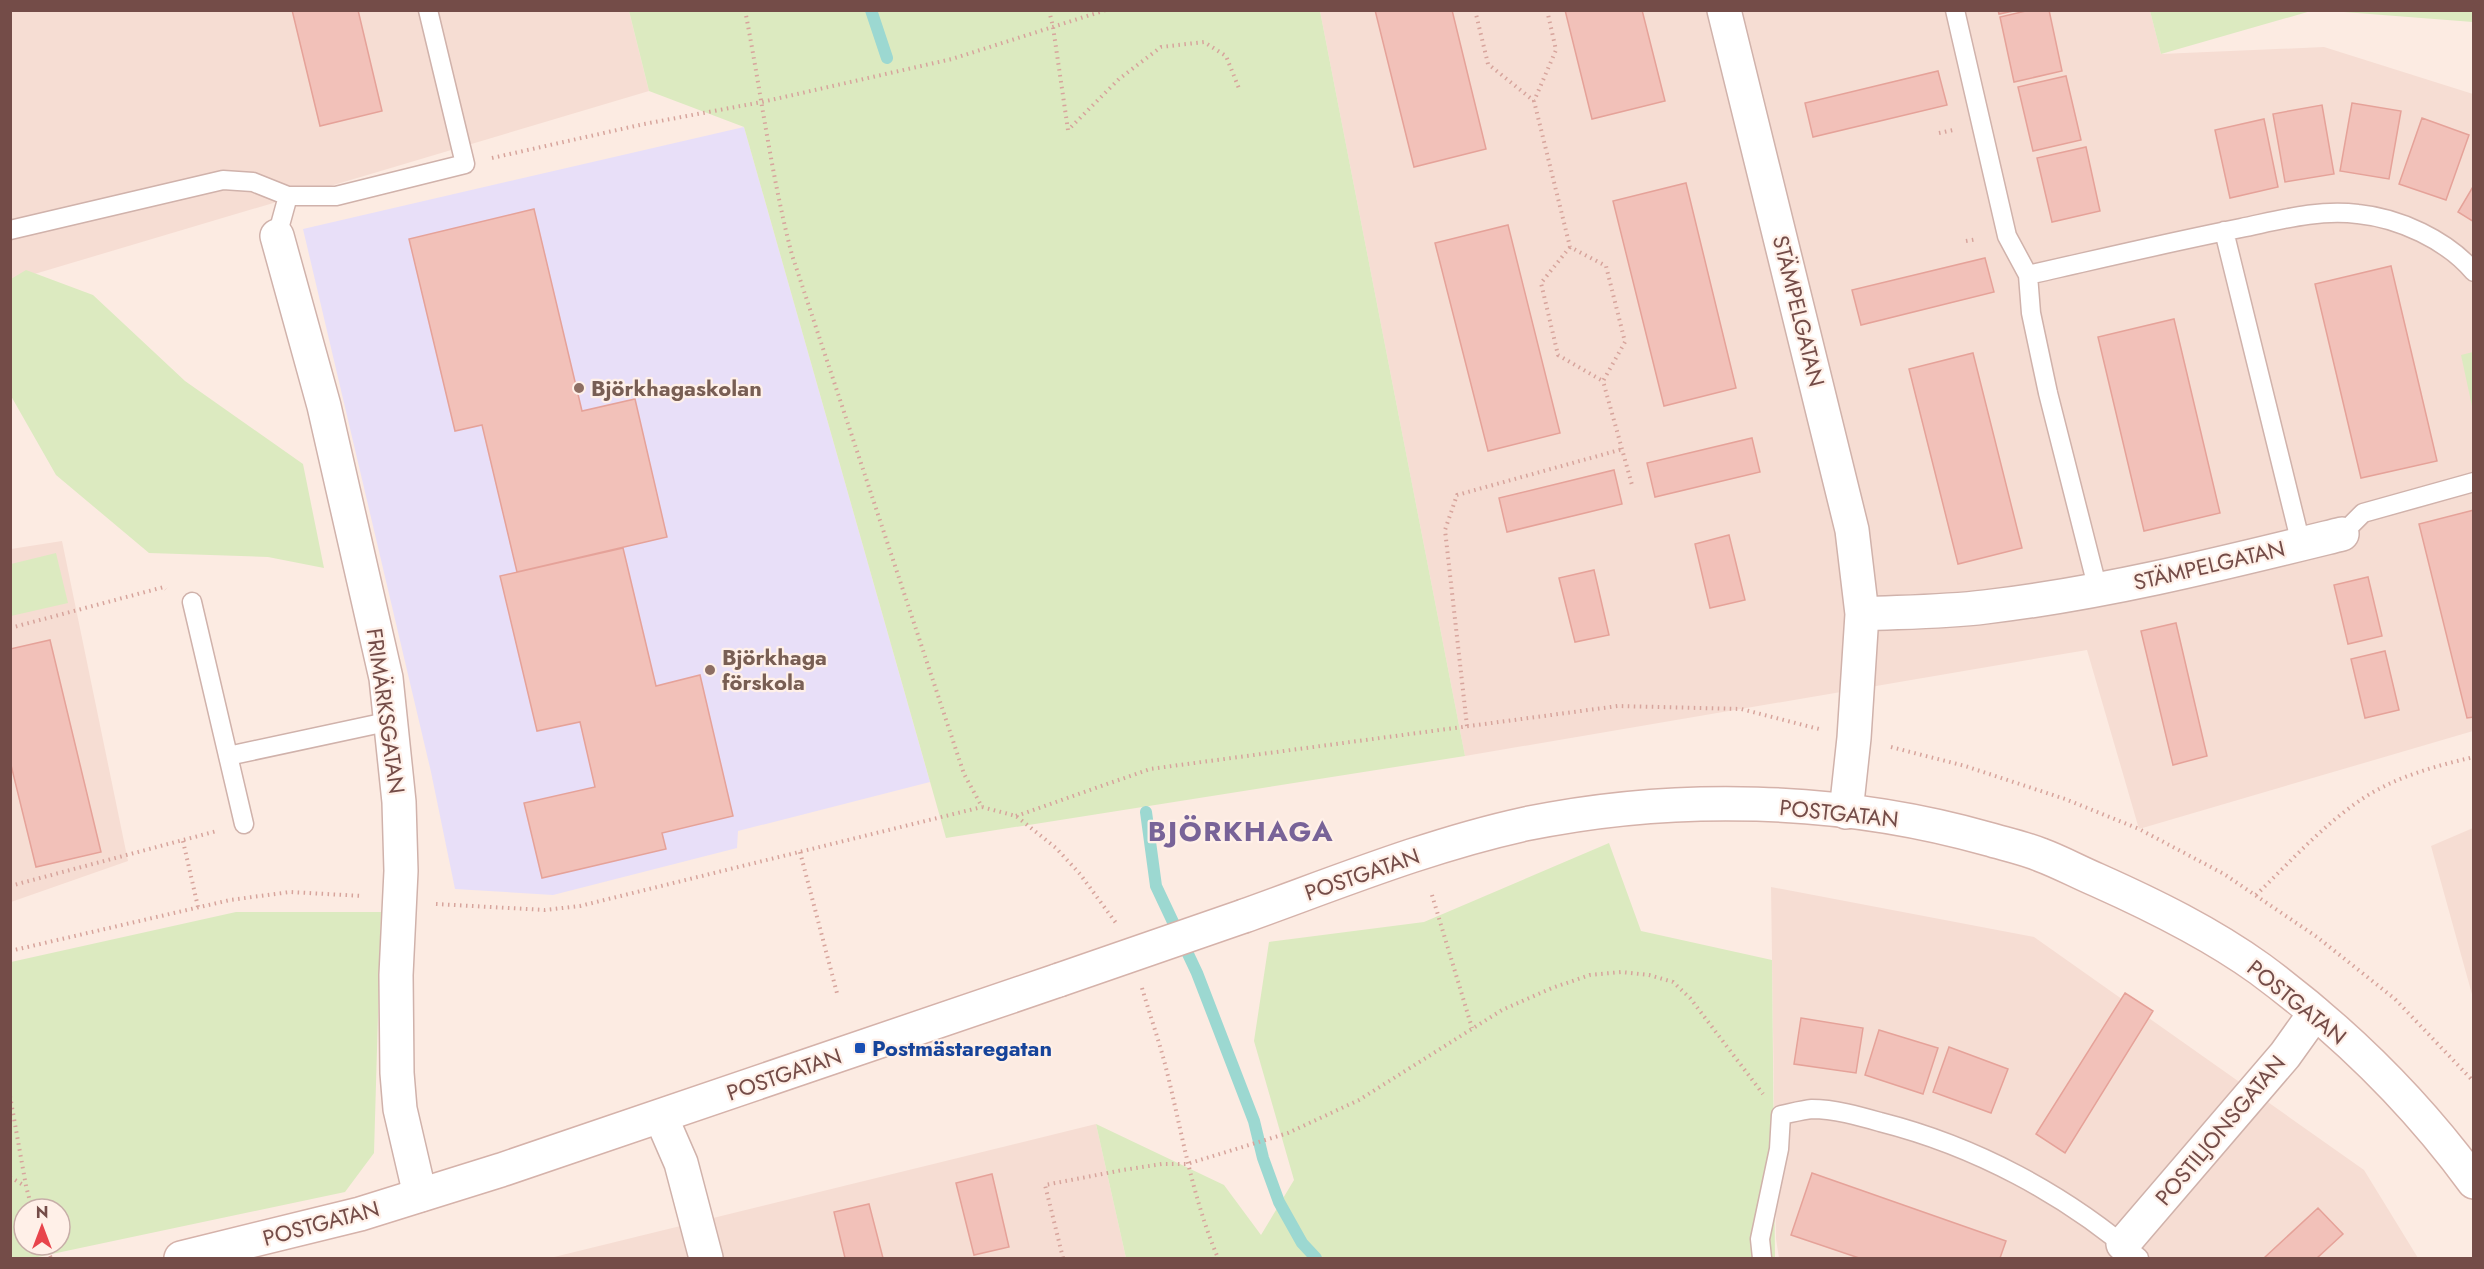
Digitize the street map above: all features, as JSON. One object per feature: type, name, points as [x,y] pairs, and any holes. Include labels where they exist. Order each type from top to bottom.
[{"type":"street","name":"STÄMPELGATAN","points":[[1724,10],[1852,530],[1862,614],[1854,738],[1846,812]]},
{"type":"street","name":"FRIMÄRKSGATAN","points":[[277,236],[324,406],[386,678],[399,802],[397,1073],[400,1109],[420,1195]]},
{"type":"street","name":"STÄMPELGATAN","points":[[1862,614],[1982,608],[2098,590],[2342,534]]},
{"type":"street","name":"POSTGATAN","points":[[181,1258],[360,1214],[661,1117],[1439,848],[1526,824],[1635,808],[1703,804],[1773,806],[1846,812],[1959,831],[2040,854],[2125,893],[2208,936],[2258,968],[2315,1013],[2373,1064],[2417,1112],[2474,1182]]},
{"type":"street","name":"POSTILJONSGATAN","points":[[2131,1251],[2285,1055],[2315,1013]]},
{"type":"street","points":[[661,1117],[681,1163],[706,1258]]},
{"type":"lane","points":[[10,230],[223,180],[253,182],[288,196],[336,196],[465,164],[428,10]]},
{"type":"lane","points":[[1955,10],[2007,236],[2028,275],[2031,313],[2046,381],[2098,590]]},
{"type":"lane","points":[[277,236],[288,196]]},
{"type":"lane","points":[[2028,275],[2311,214],[2359,214],[2386,219],[2416,230],[2445,247],[2474,272]]},
{"type":"lane","points":[[2224,231],[2301,544]]},
{"type":"lane","points":[[2342,534],[2363,513],[2474,482]]},
{"type":"lane","points":[[192,602],[244,824]]},
{"type":"lane","points":[[228,756],[391,721]]},
{"type":"lane","points":[[1762,1258],[1760,1239],[1779,1149],[1781,1114],[1814,1109],[1857,1116],[1949,1143],[1996,1163],[2039,1186],[2131,1251]]},
{"type":"path","points":[[745,10],[776,196],[802,289],[964,774],[982,807]]},
{"type":"path","points":[[1049,10],[1068,130],[1119,79],[1161,47],[1204,42],[1226,56],[1240,91]]},
{"type":"path","points":[[465,164],[644,124],[762,102],[952,59],[1106,10]]},
{"type":"path","points":[[1475,10],[1488,64],[1534,101]]},
{"type":"path","points":[[1547,10],[1556,50],[1534,101],[1569,247],[1606,266],[1625,342],[1603,381]]},
{"type":"path","points":[[1569,247],[1541,283],[1558,355],[1603,381],[1632,485]]},
{"type":"path","points":[[1467,726],[1445,530],[1457,495],[1623,449]]},
{"type":"path","points":[[10,628],[164,587],[192,602]]},
{"type":"path","points":[[1016,816],[1150,769],[1618,706],[1740,709],[1822,730]]},
{"type":"path","points":[[1886,746],[1965,766],[2065,799],[2139,829],[2224,874],[2317,937],[2395,999],[2474,1082]]},
{"type":"path","points":[[2256,896],[2330,823],[2364,798],[2401,779],[2436,766],[2474,757]]},
{"type":"path","points":[[10,951],[230,900],[290,892],[400,899],[441,905],[545,910],[580,906],[982,807],[1016,816],[1056,848],[1105,907],[1120,930]]},
{"type":"path","points":[[10,886],[244,824]]},
{"type":"path","points":[[183,841],[198,907]]},
{"type":"path","points":[[800,852],[838,997]]},
{"type":"path","points":[[1432,895],[1472,1028]]},
{"type":"path","points":[[1063,1258],[1046,1185],[1152,1165],[1187,1164],[1288,1133],[1359,1100],[1502,1010],[1552,988],[1590,975],[1621,972],[1649,975],[1673,982],[1690,998],[1752,1081],[1781,1114]]},
{"type":"path","points":[[1138,978],[1165,1067],[1187,1164],[1207,1232],[1218,1258]]},
{"type":"path","points":[[10,1096],[29,1197]]},
{"type":"path","points":[[10,1177],[26,1186]]},
{"type":"shaded area","points":[[11,11],[629,11],[649,91],[11,281]]},
{"type":"shaded area","points":[[1320,11],[2150,11],[2161,54],[2324,47],[2473,94],[2473,731],[2139,829],[2087,650],[1465,756]]},
{"type":"shaded area","name":"Björkhagaskolan","points":[[744,127],[930,782],[738,831],[737,848],[553,895],[455,889],[431,772],[303,229]]},
{"type":"shaded area","points":[[62,541],[128,861],[11,902],[11,549]]},
{"type":"shaded area","points":[[2473,828],[2473,998],[2431,846]]},
{"type":"shaded area","points":[[1771,887],[2034,937],[2364,1170],[2418,1258],[1779,1258],[1776,1239]]},
{"type":"shaded area","points":[[1096,1124],[1126,1258],[550,1258]]},
{"type":"green space","points":[[2150,10],[2311,11],[2161,54]]},
{"type":"green space","points":[[629,11],[1320,11],[1465,756],[946,838],[744,127],[649,91]]},
{"type":"green space","points":[[2331,11],[2473,11],[2473,22]]},
{"type":"green space","points":[[26,270],[93,295],[185,381],[303,464],[324,568],[268,557],[149,553],[56,475],[11,396],[11,279]]},
{"type":"green space","points":[[2474,352],[2473,411],[2461,355]]},
{"type":"green space","points":[[56,553],[68,603],[11,616],[11,564]]},
{"type":"green space","points":[[1609,843],[1641,931],[1772,960],[1775,1258],[1126,1258],[1096,1124],[1224,1185],[1261,1235],[1294,1180],[1254,1041],[1269,942],[1424,922]]},
{"type":"green space","points":[[236,912],[381,912],[374,1153],[345,1192],[72,1250],[72,1197],[12,1197],[12,1257],[38,1257],[11,1258],[11,962]]},
{"type":"building","points":[[292,10],[358,10],[382,111],[320,126]]},
{"type":"building","points":[[1375,10],[1452,10],[1486,149],[1414,167]]},
{"type":"building","points":[[1565,10],[1642,10],[1665,101],[1592,119]]},
{"type":"building","points":[[1998,10],[2018,10],[1999,14]]},
{"type":"building","points":[[2030,10],[2049,10],[2062,71],[2014,82],[2000,17]]},
{"type":"building","points":[[1938,71],[1947,105],[1813,137],[1805,103]]},
{"type":"building","points":[[2066,76],[2081,140],[2033,151],[2018,87]]},
{"type":"building","points":[[2352,103],[2401,111],[2389,179],[2340,171]]},
{"type":"building","points":[[2322,105],[2334,174],[2285,182],[2273,114]]},
{"type":"building","points":[[2422,118],[2469,135],[2446,200],[2399,184]]},
{"type":"building","points":[[2264,119],[2278,187],[2230,198],[2215,130]]},
{"type":"building","points":[[2086,147],[2100,211],[2052,222],[2037,158]]},
{"type":"building","points":[[1686,183],[1736,388],[1664,406],[1613,201]]},
{"type":"building","points":[[2474,185],[2474,222],[2458,212]]},
{"type":"building","points":[[534,209],[582,411],[635,399],[667,537],[517,572],[482,425],[455,431],[409,239]]},
{"type":"building","points":[[1508,225],[1560,433],[1488,451],[1435,243]]},
{"type":"building","points":[[1985,258],[1994,292],[1861,325],[1852,290]]},
{"type":"building","points":[[2391,266],[2437,461],[2361,478],[2315,284]]},
{"type":"building","points":[[2174,319],[2220,513],[2144,531],[2098,337]]},
{"type":"building","points":[[1973,353],[2022,548],[1958,564],[1909,369]]},
{"type":"building","points":[[1752,438],[1760,472],[1655,497],[1647,463]]},
{"type":"building","points":[[1614,470],[1622,504],[1507,532],[1499,498]]},
{"type":"building","points":[[2474,510],[2474,717],[2467,718],[2419,524]]},
{"type":"building","points":[[1729,535],[1745,600],[1710,608],[1695,544]]},
{"type":"building","points":[[623,548],[656,686],[700,675],[733,816],[662,833],[666,849],[542,878],[524,803],[595,787],[580,722],[537,731],[500,576]]},
{"type":"building","points":[[1594,570],[1609,635],[1575,642],[1559,578]]},
{"type":"building","points":[[2368,577],[2382,636],[2348,644],[2334,585]]},
{"type":"building","points":[[2176,623],[2207,756],[2173,765],[2141,631]]},
{"type":"building","points":[[50,640],[101,852],[36,867],[10,761],[10,649]]},
{"type":"building","points":[[2385,651],[2399,710],[2365,718],[2351,659]]},
{"type":"building","points":[[2125,993],[2153,1011],[2065,1153],[2036,1134]]},
{"type":"building","points":[[1801,1018],[1863,1028],[1856,1073],[1794,1064]]},
{"type":"building","points":[[1879,1030],[1938,1048],[1923,1094],[1865,1075]]},
{"type":"building","points":[[1949,1047],[2008,1069],[1991,1113],[1933,1092]]},
{"type":"building","points":[[1812,1173],[2006,1241],[2000,1258],[1859,1258],[1791,1235]]},
{"type":"building","points":[[992,1174],[1009,1247],[974,1255],[956,1183]]},
{"type":"building","points":[[869,1204],[883,1258],[845,1258],[834,1212]]},
{"type":"building","points":[[2318,1208],[2343,1234],[2317,1258],[2264,1258]]},
{"type":"waterway","points":[[871,10],[887,58]]},
{"type":"waterway","points":[[1146,812],[1156,886],[1197,973],[1254,1121],[1263,1158],[1279,1202],[1302,1243],[1316,1258]]},
{"type":"place","name":"Björkhagaskolan","points":[[579,388]]},
{"type":"place","name":"Björkhaga förskola","points":[[710,670]]},
{"type":"place","name":"Postmästaregatan","points":[[860,1048]]},
{"type":"district","name":"BJÖRKHAGA","points":[[1241,831]]}]
